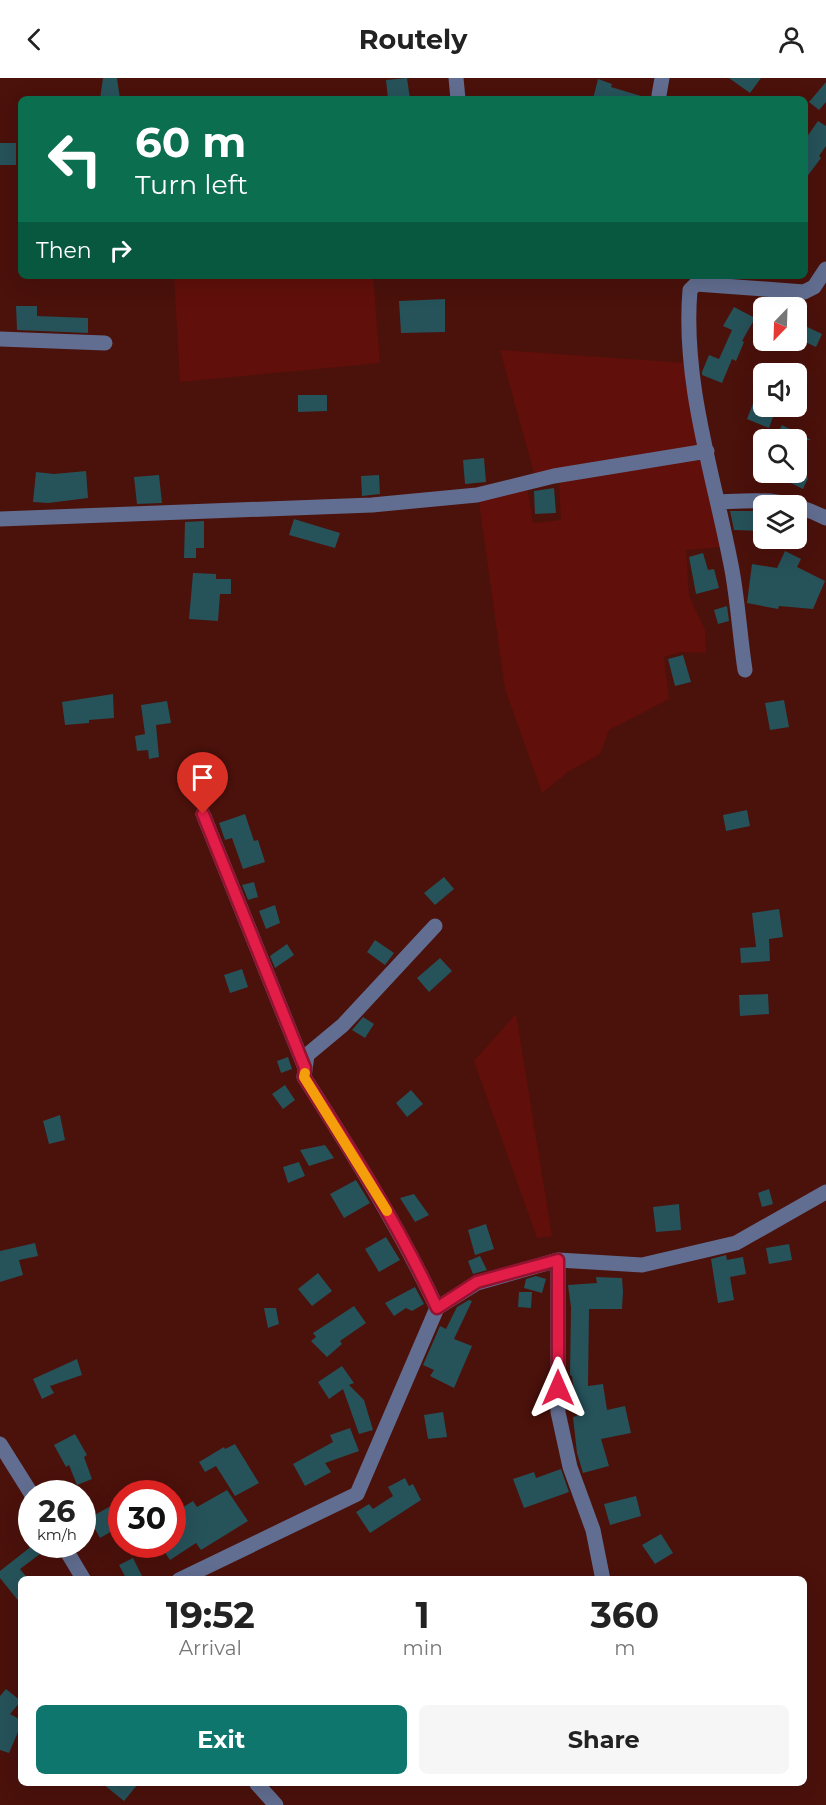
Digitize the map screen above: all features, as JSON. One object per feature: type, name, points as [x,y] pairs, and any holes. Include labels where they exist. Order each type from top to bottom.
[{"type":"street","points":[[456,78],[458,96]]},
{"type":"street","points":[[659,95],[662,78]]},
{"type":"street","points":[[745,670],[733,572],[692,373],[688,315],[690,290],[696,284],[804,292],[814,287],[826,269]]},
{"type":"street","points":[[0,339],[105,343]]},
{"type":"street","points":[[0,519],[372,505],[477,495],[554,476],[707,451]]},
{"type":"street","points":[[718,502],[776,500],[804,507],[826,518]]},
{"type":"street","points":[[203,814],[305,1068]]},
{"type":"street","points":[[435,926],[343,1025],[307,1055],[304,1077],[364,1170],[409,1248],[437,1308]]},
{"type":"street","points":[[187,1576],[357,1494],[437,1308],[477,1282],[558,1260],[642,1264],[736,1243],[826,1192]]},
{"type":"street","points":[[558,1260],[558,1412],[570,1467],[593,1530],[602,1576]]},
{"type":"street","points":[[0,1444],[23,1480]]},
{"type":"street","points":[[71,1558],[82,1576]]},
{"type":"street","points":[[259,1786],[276,1805]]},
{"type":"shaded area","points":[[174,279],[373,279],[380,363],[180,382]]},
{"type":"shaded area","points":[[500,350],[686,363],[704,448],[535,477]]},
{"type":"shaded area","points":[[705,453],[723,547],[686,550],[689,596],[705,630],[706,653],[681,652],[664,657],[669,699],[609,730],[600,754],[569,771],[542,793],[505,689],[479,502],[527,486],[533,523],[561,520],[559,480]]},
{"type":"shaded area","points":[[516,1014],[552,1236],[537,1238],[474,1061]]},
{"type":"building","points":[[103,78],[117,78],[120,96],[100,96]]},
{"type":"building","points":[[407,78],[410,96],[388,96],[386,80]]},
{"type":"building","points":[[729,78],[761,78],[750,93]]},
{"type":"building","points":[[598,79],[612,84],[611,87],[641,96],[594,96]]},
{"type":"building","points":[[826,82],[826,102],[819,110],[809,102]]},
{"type":"building","points":[[818,121],[826,126],[826,146],[819,156],[821,158],[808,175],[808,135]]},
{"type":"building","points":[[0,143],[16,143],[16,165],[0,165]]},
{"type":"building","points":[[445,299],[445,332],[401,333],[399,301]]},
{"type":"building","points":[[16,306],[37,306],[37,316],[88,318],[88,333],[17,330]]},
{"type":"building","points":[[734,307],[753,317],[736,361],[732,359],[722,383],[702,375],[702,372],[709,355],[719,359],[732,330],[723,326]]},
{"type":"building","points":[[807,327],[822,334],[816,347],[807,343]]},
{"type":"building","points":[[298,395],[327,395],[327,411],[298,412]]},
{"type":"building","points":[[753,404],[753,417],[773,417],[769,428],[747,419]]},
{"type":"building","points":[[484,458],[486,482],[465,484],[463,460]]},
{"type":"building","points":[[86,471],[88,498],[48,503],[33,502],[36,472],[54,474]]},
{"type":"building","points":[[159,475],[162,503],[137,504],[134,477]]},
{"type":"building","points":[[379,475],[380,494],[362,496],[361,476]]},
{"type":"building","points":[[791,483],[806,483],[803,489]]},
{"type":"building","points":[[554,488],[556,513],[535,514],[534,491]]},
{"type":"building","points":[[730,511],[753,511],[753,531],[734,530]]},
{"type":"building","points":[[294,519],[340,533],[335,548],[289,535]]},
{"type":"building","points":[[204,521],[204,548],[196,548],[196,558],[184,558],[185,522]]},
{"type":"building","points":[[785,551],[801,559],[797,567],[825,581],[813,609],[779,606],[778,609],[747,603],[752,564],[777,568]]},
{"type":"building","points":[[703,553],[708,570],[714,569],[719,588],[696,594],[689,557]]},
{"type":"building","points":[[193,573],[216,574],[216,579],[231,579],[231,594],[220,594],[218,621],[189,619]]},
{"type":"building","points":[[727,606],[729,621],[718,624],[714,610]]},
{"type":"building","points":[[683,655],[691,682],[675,686],[668,659]]},
{"type":"building","points":[[113,694],[114,718],[65,725],[62,702]]},
{"type":"building","points":[[784,700],[789,727],[770,730],[765,703]]},
{"type":"building","points":[[167,701],[171,723],[156,725],[159,757],[149,759],[148,750],[137,751],[135,736],[145,734],[141,705]]},
{"type":"building","points":[[747,810],[750,826],[726,831],[723,815]]},
{"type":"building","points":[[245,814],[254,841],[258,840],[265,862],[243,869],[232,838],[225,840],[219,823]]},
{"type":"building","points":[[444,877],[454,889],[435,905],[424,893]]},
{"type":"building","points":[[254,882],[258,897],[248,900],[242,885]]},
{"type":"building","points":[[275,905],[280,923],[266,929],[259,911]]},
{"type":"building","points":[[779,909],[783,937],[769,939],[770,961],[741,963],[740,948],[756,947],[752,913]]},
{"type":"building","points":[[375,940],[394,953],[385,965],[367,952]]},
{"type":"building","points":[[287,944],[294,955],[275,968],[270,956]]},
{"type":"building","points":[[440,958],[452,971],[429,992],[417,978]]},
{"type":"building","points":[[242,969],[248,987],[230,993],[224,975]]},
{"type":"building","points":[[768,994],[769,1014],[740,1016],[739,995]]},
{"type":"building","points":[[363,1017],[374,1024],[365,1038],[352,1030]]},
{"type":"building","points":[[288,1057],[292,1069],[281,1073],[277,1061]]},
{"type":"building","points":[[285,1085],[295,1100],[283,1109],[272,1094]]},
{"type":"building","points":[[411,1090],[423,1104],[407,1117],[396,1103]]},
{"type":"building","points":[[60,1115],[65,1140],[49,1144],[43,1121]]},
{"type":"building","points":[[325,1145],[334,1158],[309,1166],[300,1150]]},
{"type":"building","points":[[299,1162],[305,1176],[288,1183],[283,1167]]},
{"type":"building","points":[[356,1180],[370,1203],[344,1218],[330,1194]]},
{"type":"building","points":[[769,1189],[773,1204],[762,1207],[758,1193]]},
{"type":"building","points":[[414,1194],[429,1215],[415,1222],[400,1198]]},
{"type":"building","points":[[679,1204],[681,1230],[656,1232],[653,1207]]},
{"type":"building","points":[[486,1224],[494,1249],[475,1255],[468,1230]]},
{"type":"building","points":[[386,1237],[400,1260],[379,1272],[365,1249]]},
{"type":"building","points":[[35,1243],[38,1256],[19,1260],[23,1275],[0,1282],[0,1251]]},
{"type":"building","points":[[789,1244],[792,1260],[769,1264],[766,1248]]},
{"type":"building","points":[[726,1255],[727,1260],[743,1257],[746,1274],[730,1277],[734,1300],[718,1303],[711,1259]]},
{"type":"building","points":[[480,1256],[487,1270],[473,1274],[468,1261]]},
{"type":"building","points":[[318,1273],[332,1291],[312,1306],[298,1289]]},
{"type":"building","points":[[536,1276],[546,1279],[542,1293],[524,1288],[526,1279]]},
{"type":"building","points":[[596,1277],[622,1278],[622,1309],[589,1309],[588,1386],[603,1384],[607,1410],[625,1406],[631,1433],[601,1439],[609,1466],[583,1473],[577,1453],[573,1417],[577,1416],[572,1376],[570,1375],[571,1307],[568,1285],[597,1283]]},
{"type":"building","points":[[415,1287],[424,1304],[412,1311],[406,1308],[394,1316],[385,1303]]},
{"type":"building","points":[[519,1292],[532,1292],[531,1308],[518,1307]]},
{"type":"building","points":[[469,1300],[472,1301],[454,1339],[472,1346],[454,1388],[430,1376],[434,1370],[423,1365],[440,1326],[446,1329],[457,1307]]},
{"type":"building","points":[[354,1306],[366,1323],[340,1341],[342,1344],[327,1357],[311,1341],[316,1337],[313,1333]]},
{"type":"building","points":[[264,1308],[276,1308],[279,1324],[268,1328]]},
{"type":"building","points":[[77,1359],[82,1375],[50,1386],[54,1393],[42,1399],[33,1379]]},
{"type":"building","points":[[342,1366],[354,1383],[349,1385],[364,1400],[373,1430],[359,1434],[343,1389],[329,1399],[318,1382]]},
{"type":"building","points":[[443,1412],[447,1437],[428,1439],[424,1415]]},
{"type":"building","points":[[350,1428],[359,1451],[325,1463],[331,1472],[305,1486],[293,1464],[333,1442],[330,1435]]},
{"type":"building","points":[[75,1434],[87,1455],[84,1457],[92,1479],[75,1480],[69,1465],[66,1467],[54,1445]]},
{"type":"building","points":[[235,1444],[259,1483],[235,1496],[216,1466],[205,1472],[199,1462],[224,1447],[225,1449]]},
{"type":"building","points":[[561,1469],[569,1492],[524,1508],[513,1479],[534,1472],[536,1478]]},
{"type":"building","points":[[405,1478],[409,1486],[413,1484],[421,1500],[370,1533],[356,1512],[369,1504],[373,1509],[393,1496],[388,1487]]},
{"type":"building","points":[[227,1490],[248,1521],[201,1550],[196,1543],[186,1550],[186,1505],[193,1501],[197,1507]]},
{"type":"building","points":[[636,1496],[641,1516],[610,1525],[604,1504]]},
{"type":"building","points":[[108,1508],[108,1533],[100,1538],[96,1531],[96,1514]]},
{"type":"building","points":[[661,1534],[673,1553],[655,1564],[642,1545]]},
{"type":"building","points":[[18,1557],[35,1558],[20,1569],[26,1576],[18,1576],[18,1600],[0,1578],[0,1571]]},
{"type":"building","points":[[133,1558],[142,1576],[125,1576],[119,1565]]},
{"type":"building","points":[[6,1689],[18,1699],[18,1705],[10,1714],[18,1718],[18,1732],[9,1753],[0,1750],[0,1696]]},
{"type":"building","points":[[105,1786],[136,1786],[124,1801]]},
{"type":"slow traffic","points":[[305,1073],[304,1077],[364,1170],[387,1211]]},
{"type":"route","points":[[203,814],[305,1068],[304,1077],[364,1170],[409,1248],[437,1308],[477,1282],[558,1260],[558,1388]]}]
